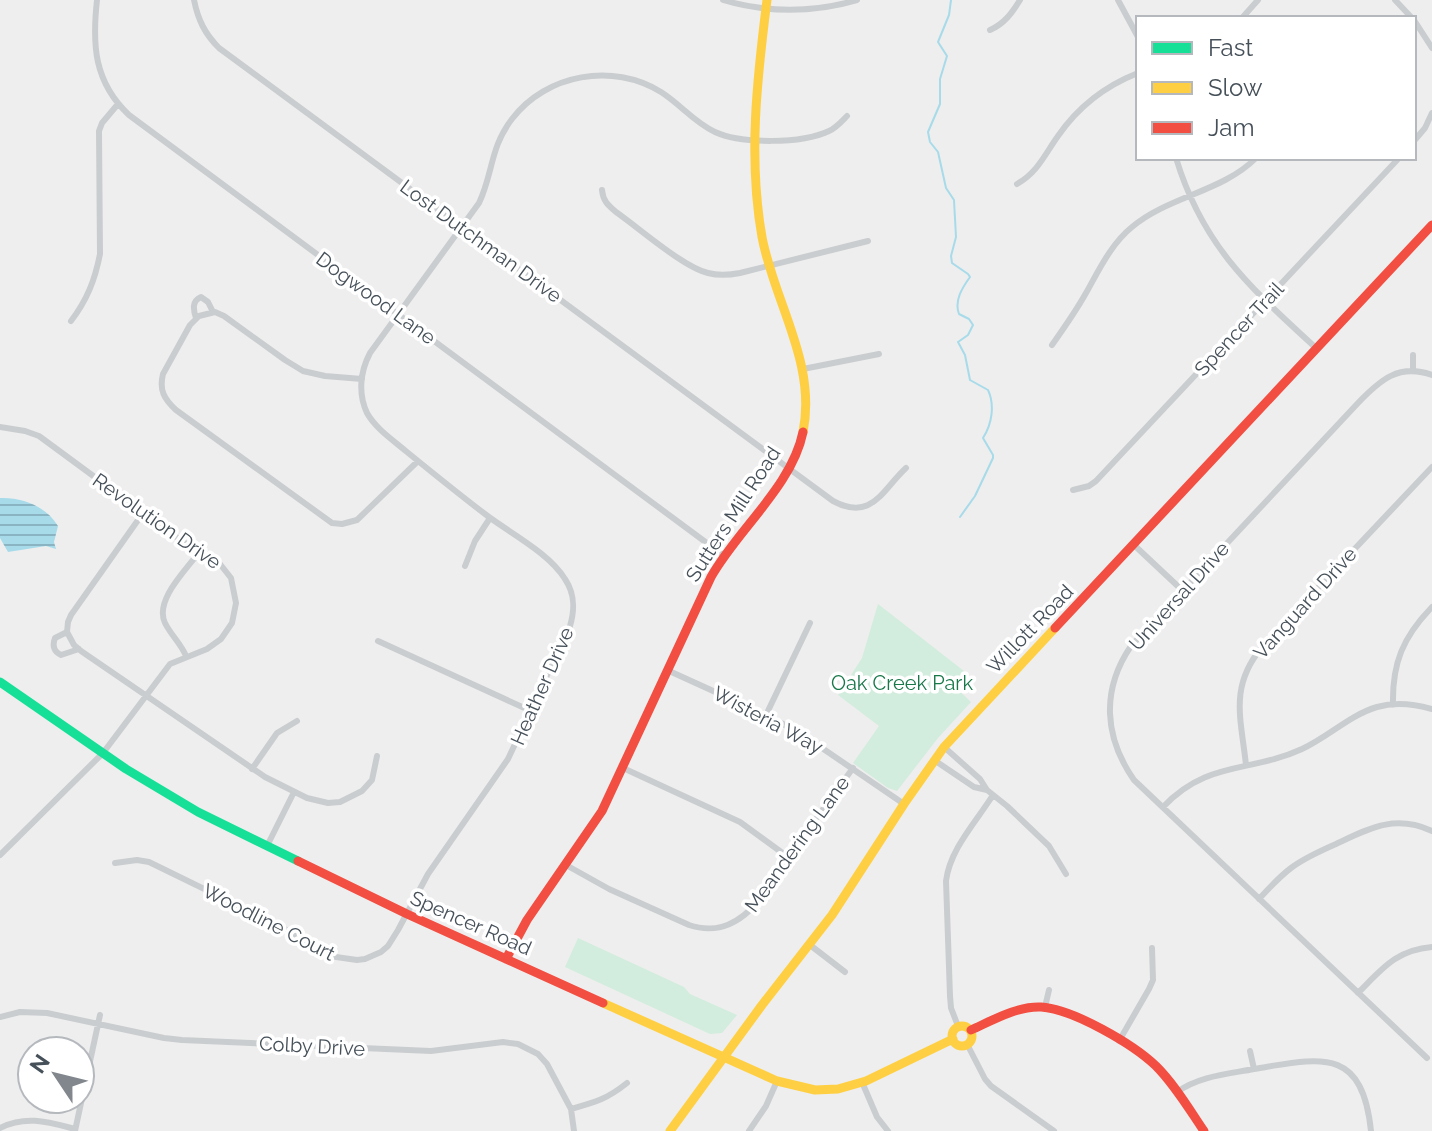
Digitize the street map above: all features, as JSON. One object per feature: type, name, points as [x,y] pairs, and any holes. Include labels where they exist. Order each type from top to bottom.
[{"type":"main road","name":"Sutters Mill Road","points":[[506,959],[517,934],[602,811],[708,581],[723,555],[775,488],[799,444],[805,424],[803,369],[769,265],[756,190],[753,140],[766,4]]},
{"type":"main road","name":"Willott Road","points":[[670,1131],[832,915],[944,747],[1432,225]]},
{"type":"main road","name":"Spencer Road","points":[[0,682],[172,798],[407,914],[777,1081],[805,1089],[839,1089],[862,1082],[953,1039]]},
{"type":"main road","points":[[971,1030],[1007,1014],[1032,1008],[1045,1007],[1074,1016],[1153,1063],[1204,1131]]},
{"type":"main road","points":[[958,1026],[971,1030],[971,1040],[967,1044],[960,1045],[953,1039],[958,1026]]},
{"type":"street","name":"Dogwood Lane","points":[[97,0],[97,64],[110,95],[142,126],[723,555]]},
{"type":"street","name":"Lost Dutchman Drive","points":[[194,0],[202,26],[219,48],[833,501],[863,508]]},
{"type":"street","points":[[723,0],[807,9],[857,0]]},
{"type":"street","points":[[990,30],[1007,19],[1020,0]]},
{"type":"street","points":[[1118,0],[1136,33]]},
{"type":"street","points":[[1244,16],[1258,0]]},
{"type":"street","points":[[1395,0],[1410,16]]},
{"type":"street","points":[[1416,24],[1432,48]]},
{"type":"street","points":[[1017,184],[1034,172],[1066,125],[1083,107],[1115,84],[1136,74]]},
{"type":"street","points":[[418,461],[357,520],[332,523],[176,410],[163,395],[163,374],[190,325],[196,318],[213,312],[224,316],[303,371],[362,379],[370,353],[484,193],[492,156],[511,120],[531,99],[570,79],[611,76],[640,82],[670,98],[700,124],[736,139],[792,139],[822,134],[847,116]]},
{"type":"street","points":[[71,321],[84,304],[96,273],[100,254],[99,131],[118,104]]},
{"type":"street","points":[[1416,139],[1432,113]]},
{"type":"street","points":[[1177,160],[1188,196],[1223,254],[1265,300],[1317,349]]},
{"type":"street","points":[[1052,345],[1121,237],[1142,220],[1238,173],[1254,160]]},
{"type":"street","name":"Spencer Trail","points":[[1073,490],[1096,481],[1397,160]]},
{"type":"street","points":[[602,190],[607,204],[616,212],[697,269],[709,274],[729,275],[868,241]]},
{"type":"street","points":[[196,318],[194,304],[201,297],[213,312]]},
{"type":"street","points":[[803,369],[879,354]]},
{"type":"street","points":[[1413,355],[1413,370],[1432,375]]},
{"type":"street","name":"Universal Drive","points":[[1413,370],[1398,373],[1376,385],[1139,638],[1126,653],[1115,677],[1109,716],[1120,756],[1134,780],[1427,1058]]},
{"type":"street","name":"Heather Drive","points":[[362,379],[363,402],[380,430],[552,564],[568,582],[574,603],[570,626],[508,759],[428,874],[407,914]]},
{"type":"street","name":"Revolution Drive","points":[[0,427],[39,436],[183,542],[216,559],[231,578],[236,595],[235,614],[227,631],[215,645],[170,664],[103,753],[0,855]]},
{"type":"street","name":"Vanguard Drive","points":[[1246,765],[1239,696],[1249,665],[1274,634],[1432,467]]},
{"type":"street","points":[[864,518],[863,508],[881,497],[906,468]]},
{"type":"street","points":[[143,513],[68,622],[67,632],[74,645],[252,769],[317,802],[340,802],[370,785],[377,756]]},
{"type":"street","points":[[465,566],[475,541],[490,518]]},
{"type":"street","points":[[1134,545],[1183,591]]},
{"type":"street","points":[[186,656],[164,621],[163,607],[167,595],[200,551]]},
{"type":"street","points":[[1393,705],[1398,658],[1412,631],[1432,607]]},
{"type":"street","points":[[766,715],[810,623]]},
{"type":"street","points":[[67,632],[55,638],[55,650],[61,655],[79,649]]},
{"type":"street","points":[[378,641],[531,711]]},
{"type":"street","name":"Wisteria Way","points":[[667,670],[800,733],[904,804]]},
{"type":"street","points":[[1163,807],[1197,780],[1229,768],[1283,758],[1377,707],[1416,705],[1432,709]]},
{"type":"street","points":[[252,769],[277,733],[297,721]]},
{"type":"street","points":[[944,747],[1049,846],[1066,874]]},
{"type":"street","points":[[934,760],[974,787],[990,792]]},
{"type":"street","points":[[623,768],[740,822],[788,857]]},
{"type":"street","name":"Meandering Lane","points":[[566,865],[609,889],[700,929],[712,930],[732,924],[750,910],[853,768]]},
{"type":"street","points":[[267,846],[294,792]]},
{"type":"street","points":[[958,1026],[951,1008],[946,881],[949,863],[990,792]]},
{"type":"street","points":[[1259,899],[1279,877],[1300,861],[1373,827],[1402,823],[1432,831]]},
{"type":"street","name":"Woodline Court","points":[[115,863],[149,862],[280,926],[338,959],[365,959],[381,952],[394,938],[407,914]]},
{"type":"street","points":[[936,893],[946,893]]},
{"type":"street","points":[[810,945],[845,972]]},
{"type":"street","points":[[1358,993],[1391,960],[1416,949],[1432,947]]},
{"type":"street","points":[[1119,1041],[1153,980],[1152,948]]},
{"type":"street","points":[[1045,1007],[1049,990]]},
{"type":"street","name":"Colby Drive","points":[[0,1017],[33,1012],[182,1040],[431,1051],[503,1042],[518,1044],[538,1054],[547,1064],[571,1109],[574,1131]]},
{"type":"street","points":[[0,1128],[25,1120],[75,1130],[100,1015]]},
{"type":"street","points":[[967,1044],[991,1086],[1054,1131]]},
{"type":"street","points":[[1250,1051],[1254,1069]]},
{"type":"street","points":[[1177,1092],[1194,1082],[1254,1069],[1324,1060],[1341,1067],[1359,1085],[1367,1106],[1371,1131]]},
{"type":"street","points":[[749,1131],[766,1106],[777,1081]]},
{"type":"street","points":[[862,1082],[877,1117],[888,1131]]},
{"type":"street","points":[[571,1109],[611,1096],[627,1083]]},
{"type":"green space","name":"Oak Creek Park","points":[[878,604],[964,671],[952,684],[971,702],[897,791],[853,763],[879,726],[838,695],[862,658]]},
{"type":"green space","points":[[578,938],[737,1015],[722,1033],[710,1034],[565,967]]},
{"type":"water","points":[[0,498],[25,501],[47,513],[58,526],[54,542],[56,549],[46,546],[8,552],[0,538]]},
{"type":"waterway","points":[[951,0],[949,15],[938,42],[947,56],[940,79],[940,104],[928,132],[930,142],[938,152],[946,188],[954,200],[956,237],[952,263],[970,277],[957,304],[959,314],[973,325],[968,335],[958,342],[965,355],[970,380],[988,390],[990,396],[992,414],[983,438],[993,455],[975,496],[960,517]]},
{"type":"traffic: fast","points":[[0,682],[126,769],[198,812],[298,861]]},
{"type":"traffic: slow","points":[[767,0],[756,118],[755,178],[762,237],[804,382],[806,406],[803,432]]},
{"type":"traffic: slow","points":[[670,1131],[832,915],[944,747],[1055,628]]},
{"type":"traffic: slow","points":[[603,1003],[777,1081],[815,1090],[838,1089],[866,1081],[953,1039]]},
{"type":"traffic: slow","points":[[962,1026],[969,1029],[972,1036],[969,1043],[962,1046],[955,1043],[952,1036],[955,1029],[962,1026]]},
{"type":"traffic: jam","points":[[1055,628],[1432,225]]},
{"type":"traffic: jam","points":[[506,959],[527,920],[602,811],[711,577],[788,471],[803,432]]},
{"type":"traffic: jam","points":[[298,861],[603,1003]]},
{"type":"traffic: jam","points":[[971,1030],[1005,1014],[1032,1007],[1069,1014],[1118,1038],[1146,1057],[1176,1089],[1204,1131]]}]
